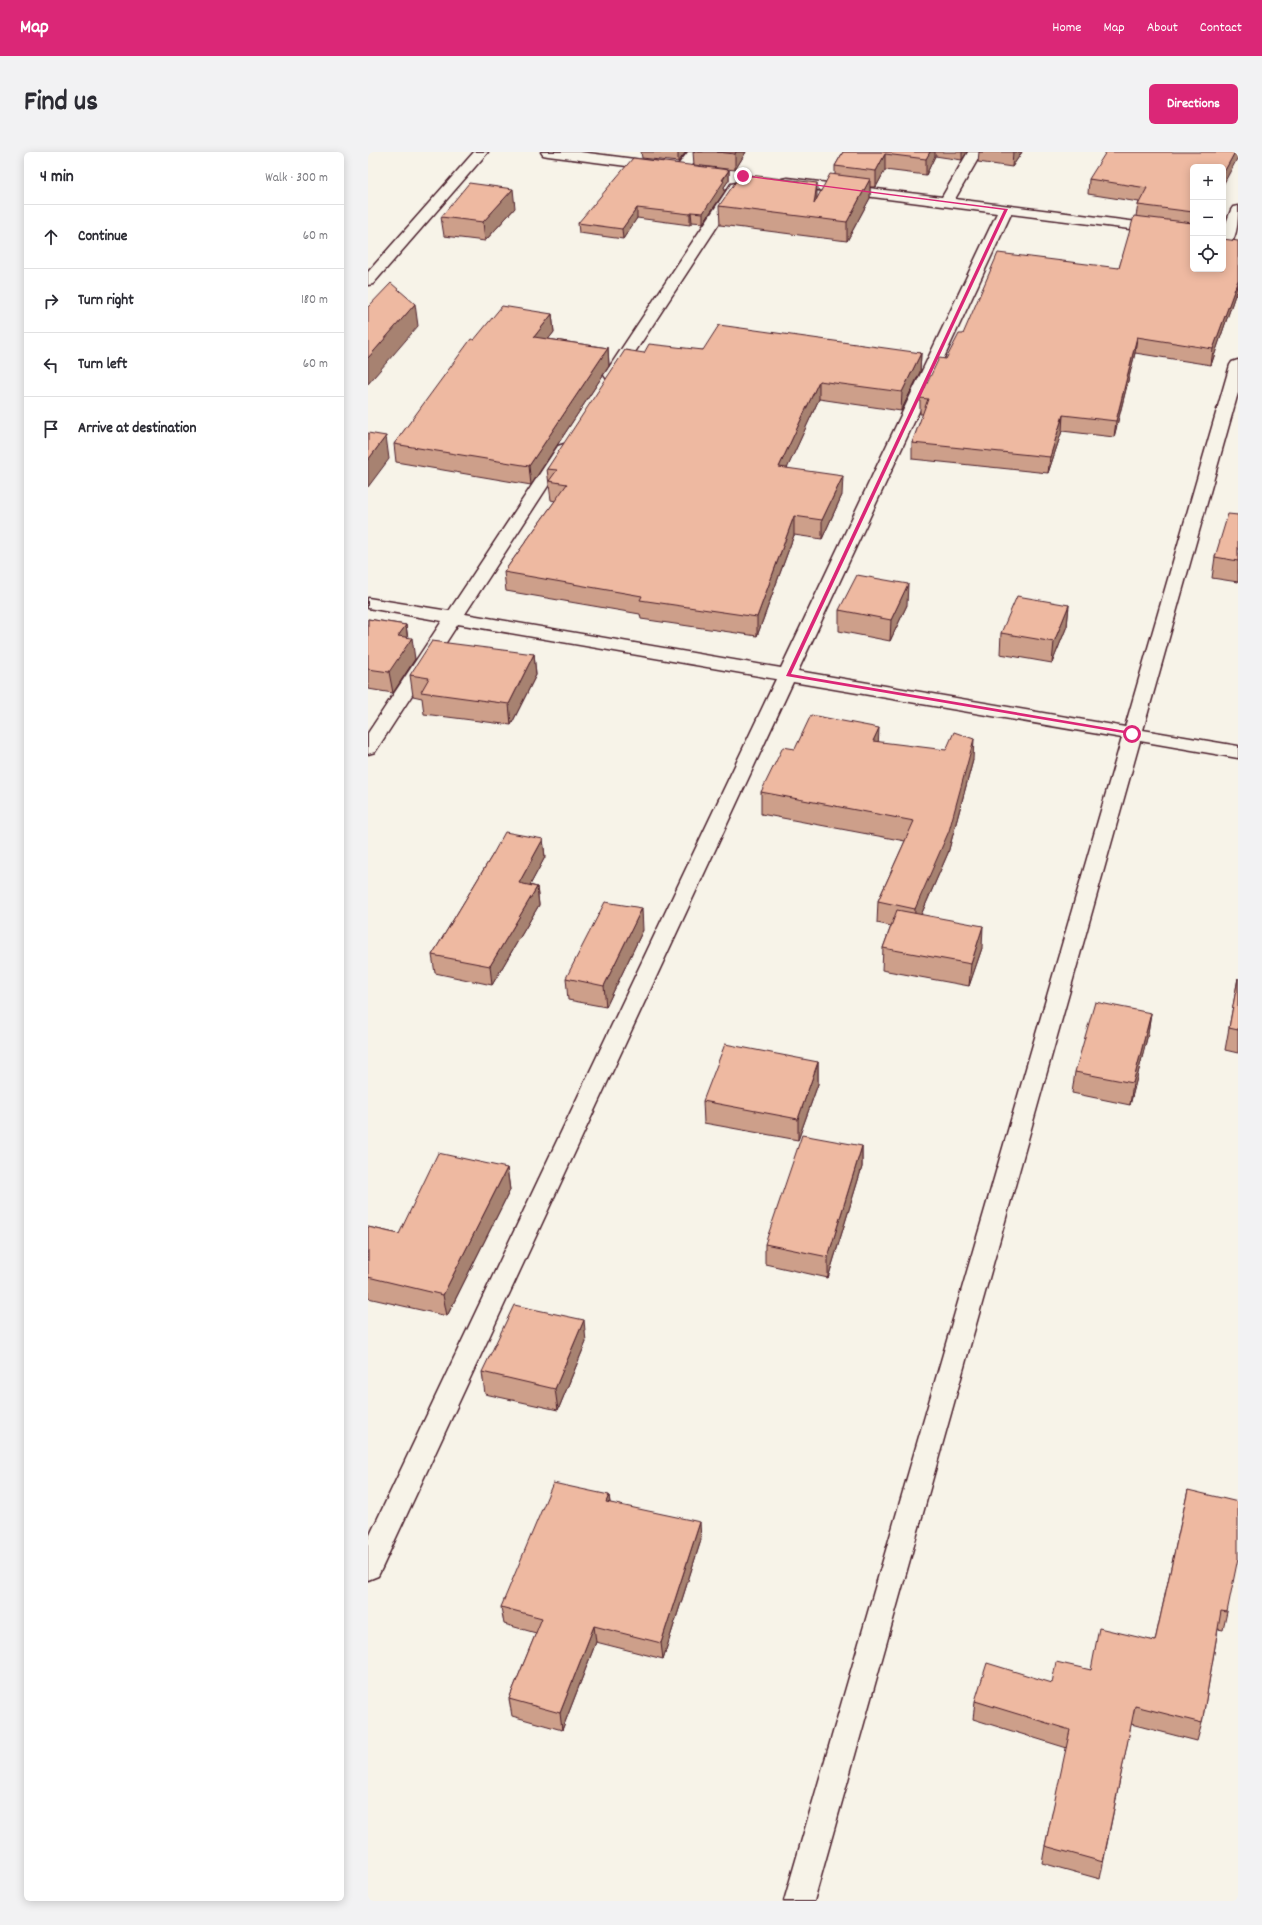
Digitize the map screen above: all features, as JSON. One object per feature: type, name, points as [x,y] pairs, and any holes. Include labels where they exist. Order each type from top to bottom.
[{"type":"street","points":[[368,281],[481,152]]},
{"type":"street","points":[[548,152],[697,171]]},
{"type":"street","points":[[682,169],[695,152]]},
{"type":"street","points":[[946,202],[975,152]]},
{"type":"street","points":[[602,390],[743,176],[728,174]]},
{"type":"street","points":[[774,180],[1190,233]]},
{"type":"street","points":[[368,1568],[1006,209]]},
{"type":"street","points":[[1230,238],[1238,210]]},
{"type":"street","points":[[799,1901],[1238,365]]},
{"type":"street","points":[[368,748],[572,437]]},
{"type":"street","points":[[368,603],[1238,752]]},
{"type":"building","points":[[717,152],[736,152],[735,154]]},
{"type":"building","points":[[843,152],[930,152],[926,159],[885,154],[876,171],[835,166]]},
{"type":"building","points":[[1106,152],[1235,152],[1226,168],[1226,164],[1190,164],[1190,212],[1138,205],[1147,188],[1089,179]]},
{"type":"building","points":[[633,158],[729,170],[722,180],[724,181],[703,213],[691,212],[690,214],[637,208],[622,229],[578,223]]},
{"type":"building","points":[[741,174],[817,183],[814,204],[830,174],[870,179],[847,222],[719,206]]},
{"type":"building","points":[[469,183],[513,189],[483,222],[441,217]]},
{"type":"building","points":[[1134,216],[1190,223],[1190,272],[1226,272],[1226,239],[1238,241],[1238,280],[1213,349],[1137,337],[1116,421],[1063,415],[1050,457],[912,443],[928,399],[920,398],[939,358],[946,359],[959,334],[963,334],[998,253],[1119,268]]},
{"type":"building","points":[[391,283],[415,304],[368,358],[368,307]]},
{"type":"building","points":[[502,306],[552,314],[534,337],[608,348],[529,466],[394,444],[471,339],[474,340]]},
{"type":"building","points":[[719,325],[921,353],[902,392],[819,381],[779,467],[843,476],[822,520],[794,516],[757,617],[640,600],[642,596],[504,572],[567,484],[549,481],[557,470],[547,469],[625,350],[644,353],[649,344],[703,350]]},
{"type":"building","points":[[368,433],[386,436],[368,460]]},
{"type":"building","points":[[1228,514],[1238,515],[1238,561],[1215,557]]},
{"type":"building","points":[[857,575],[908,584],[891,620],[839,610]]},
{"type":"building","points":[[1017,596],[1069,605],[1054,642],[1001,633]]},
{"type":"building","points":[[368,619],[406,625],[398,636],[412,638],[389,672],[368,669]]},
{"type":"building","points":[[432,641],[534,654],[509,704],[421,692],[429,678],[410,675]]},
{"type":"building","points":[[811,715],[879,728],[873,741],[946,750],[954,732],[974,739],[949,831],[915,909],[878,901],[914,821],[761,792],[783,747],[795,749]]},
{"type":"building","points":[[505,832],[543,839],[519,883],[537,887],[490,966],[432,955],[493,854]]},
{"type":"building","points":[[605,902],[642,908],[604,986],[566,978]]},
{"type":"building","points":[[897,910],[983,926],[971,964],[883,948]]},
{"type":"building","points":[[1238,978],[1238,1030],[1229,1028]]},
{"type":"building","points":[[1095,1002],[1151,1013],[1133,1083],[1075,1072]]},
{"type":"building","points":[[725,1044],[818,1062],[798,1119],[703,1101]]},
{"type":"building","points":[[802,1135],[862,1146],[828,1257],[765,1244]]},
{"type":"building","points":[[438,1153],[507,1168],[443,1295],[368,1277],[368,1227],[399,1234]]},
{"type":"building","points":[[514,1305],[584,1320],[555,1389],[482,1372]]},
{"type":"building","points":[[553,1483],[609,1495],[606,1502],[700,1522],[661,1643],[594,1626],[560,1713],[509,1699],[542,1618],[501,1607]]},
{"type":"building","points":[[1188,1490],[1238,1502],[1238,1558],[1227,1612],[1221,1611],[1202,1723],[1135,1706],[1103,1862],[1045,1846],[1070,1730],[975,1701],[987,1663],[1052,1683],[1056,1662],[1091,1670],[1099,1628],[1155,1641]]},
{"type":"route","points":[[743,176],[1006,209],[788,675],[1132,734]]}]
